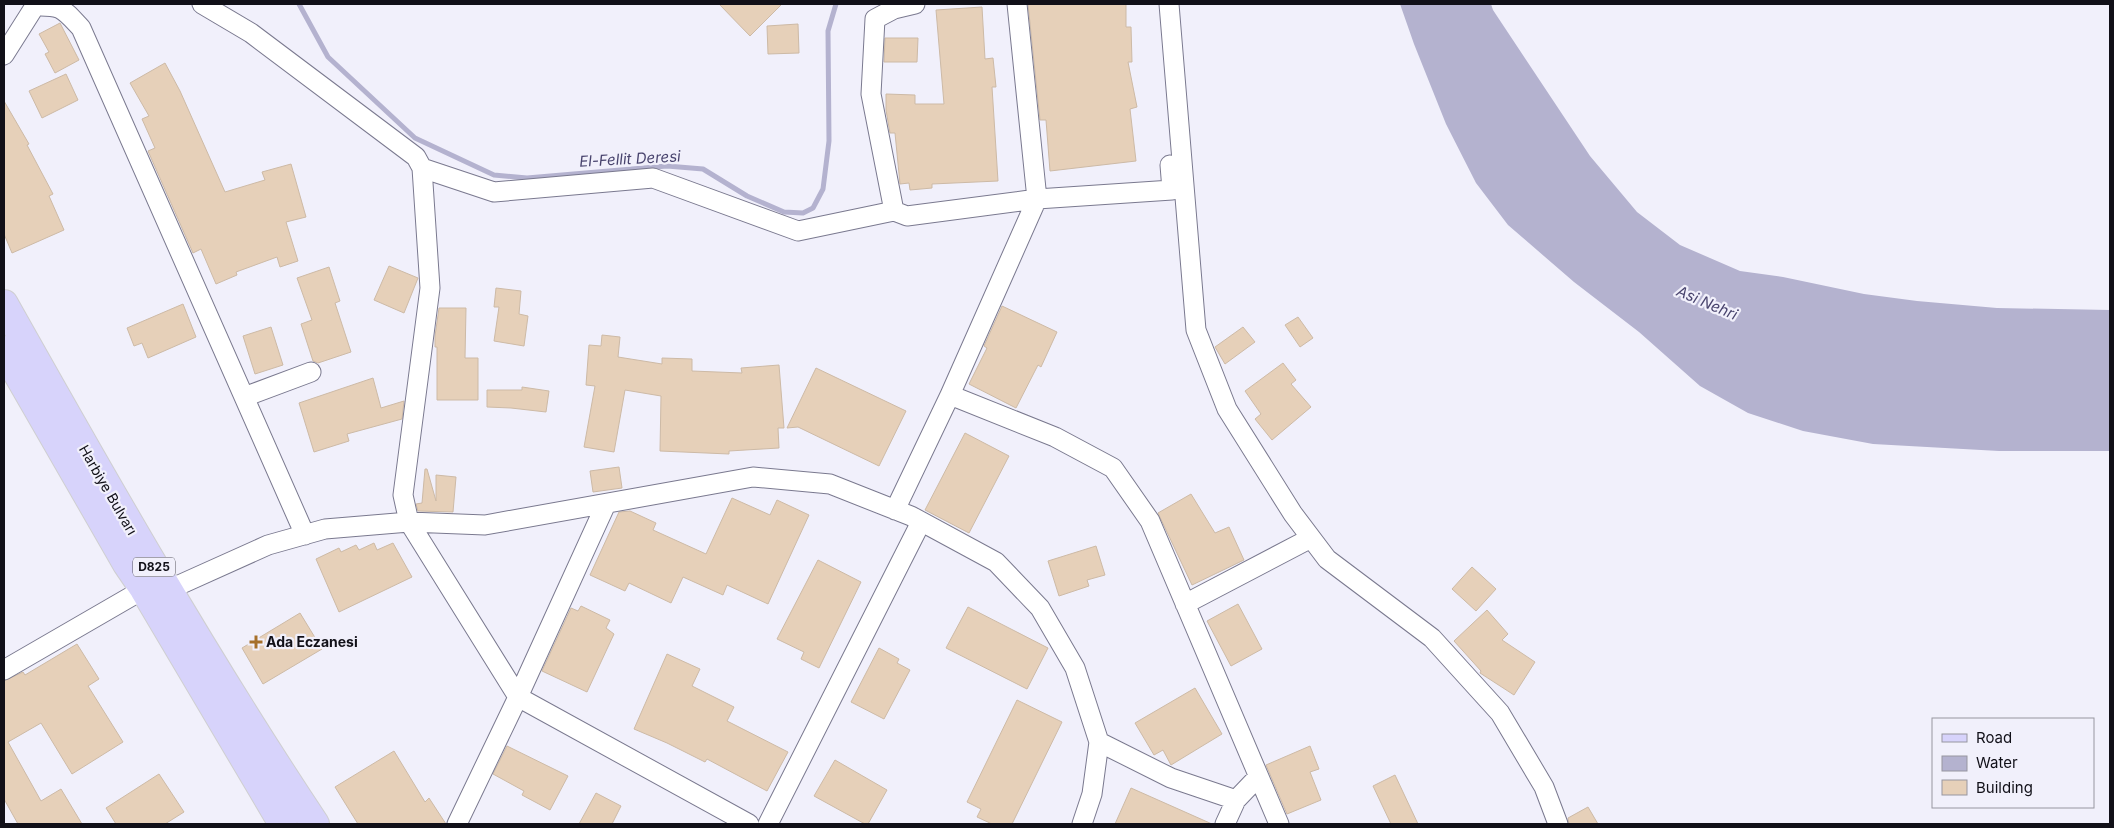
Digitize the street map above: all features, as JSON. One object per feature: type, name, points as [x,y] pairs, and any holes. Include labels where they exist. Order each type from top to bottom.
[{"type":"main road","name":"Harbiye Bulvarı","points":[[4,304],[132,532],[156,590],[283,824]]},
{"type":"main road","name":"Harbiye Bulvarı","points":[[8,364],[127,564],[156,590],[315,824]]},
{"type":"street","points":[[4,55],[35,6],[53,4],[64,10],[81,28],[305,535]]},
{"type":"street","points":[[202,4],[251,33],[416,157],[422,168],[430,288],[403,495],[409,522],[518,697],[749,824]]},
{"type":"street","points":[[894,211],[871,94],[875,19],[894,9],[915,4]]},
{"type":"street","points":[[895,510],[950,395],[1037,199],[1017,4]]},
{"type":"street","points":[[422,168],[494,192],[653,178],[798,231],[894,211],[907,216],[1037,199],[1172,190],[1157,4]]},
{"type":"street","points":[[1169,4],[1196,330],[1227,409],[1293,514],[1327,559],[1432,638],[1500,713],[1544,786],[1558,824]]},
{"type":"street","points":[[244,397],[311,372]]},
{"type":"street","points":[[950,395],[1055,437],[1113,468],[1150,521],[1279,824]]},
{"type":"street","points":[[4,670],[156,590],[268,545],[326,529],[409,522],[485,525],[753,477],[830,484],[921,522],[996,562],[1040,608],[1075,668],[1099,742],[1092,794],[1082,824]]},
{"type":"street","points":[[457,824],[518,697],[606,504]]},
{"type":"street","points":[[768,824],[921,522]]},
{"type":"street","points":[[1186,604],[1311,538]]},
{"type":"street","points":[[1099,742],[1170,778],[1236,800]]},
{"type":"street","points":[[1225,824],[1236,800],[1258,777]]},
{"type":"water","name":"Asi Nehri","points":[[1400,4],[1491,4],[1493,10],[1590,156],[1637,212],[1680,245],[1740,271],[1783,277],[1864,294],[1917,301],[1997,308],[2110,310],[2110,451],[1999,451],[1873,444],[1803,431],[1748,413],[1700,386],[1639,332],[1574,282],[1508,225],[1476,183],[1446,124]]},
{"type":"building","points":[[719,4],[782,4],[750,36]]},
{"type":"building","points":[[1028,4],[1126,4],[1126,27],[1131,27],[1132,62],[1128,62],[1137,107],[1130,109],[1136,161],[1050,171],[1046,120],[1040,120]]},
{"type":"building","points":[[982,7],[985,59],[993,58],[996,87],[992,87],[998,181],[932,184],[932,188],[910,190],[909,183],[900,184],[895,133],[890,133],[886,110],[886,94],[915,95],[915,104],[944,104],[936,10]]},
{"type":"building","points":[[60,23],[79,60],[55,73],[45,54],[49,52],[39,34]]},
{"type":"building","points":[[798,24],[799,53],[768,54],[767,26]]},
{"type":"building","points":[[885,38],[918,38],[917,62],[884,62]]},
{"type":"building","points":[[165,63],[180,91],[225,192],[265,180],[262,172],[291,164],[306,217],[286,222],[298,261],[280,267],[277,257],[236,272],[237,275],[216,284],[201,249],[193,253],[148,151],[155,148],[142,119],[149,116],[130,83]]},
{"type":"building","points":[[66,74],[78,100],[42,118],[29,91]]},
{"type":"building","points":[[4,101],[29,144],[27,145],[53,194],[49,196],[64,230],[12,253],[4,234]]},
{"type":"building","points":[[389,266],[418,278],[404,313],[374,300]]},
{"type":"building","points":[[329,267],[340,301],[335,303],[351,352],[318,363],[313,361],[301,324],[312,320],[297,278]]},
{"type":"building","points":[[496,288],[521,291],[519,314],[528,316],[524,346],[494,341],[499,307],[494,307]]},
{"type":"building","points":[[183,304],[196,337],[148,358],[142,343],[134,346],[127,328]]},
{"type":"building","points":[[1002,306],[1057,332],[1041,367],[1038,365],[1016,408],[969,384],[987,348],[984,346]]},
{"type":"building","points":[[439,308],[466,308],[465,358],[478,358],[478,400],[437,400],[437,347],[435,347],[435,336]]},
{"type":"building","points":[[1298,317],[1313,338],[1300,347],[1285,325]]},
{"type":"building","points":[[271,327],[283,365],[255,374],[243,336]]},
{"type":"building","points":[[1243,327],[1255,342],[1225,364],[1215,347]]},
{"type":"building","points":[[602,335],[620,337],[618,357],[662,364],[662,358],[692,359],[692,371],[742,373],[741,368],[779,365],[784,428],[778,428],[779,448],[729,451],[729,454],[660,451],[661,396],[625,390],[614,452],[584,447],[595,386],[586,385],[589,345],[601,346]]},
{"type":"building","points":[[1283,363],[1296,380],[1291,384],[1311,407],[1272,440],[1255,419],[1261,414],[1245,391]]},
{"type":"building","points":[[816,368],[906,411],[879,466],[798,427],[787,428]]},
{"type":"building","points":[[373,378],[381,408],[404,401],[402,419],[347,434],[349,441],[314,452],[299,403]]},
{"type":"building","points":[[522,387],[549,391],[546,412],[487,407],[487,390],[522,390]]},
{"type":"building","points":[[965,433],[1009,456],[969,533],[925,510]]},
{"type":"building","points":[[619,467],[622,488],[593,492],[590,471]]},
{"type":"building","points":[[425,469],[427,469],[436,501],[436,475],[456,477],[453,512],[418,511],[416,504],[422,503]]},
{"type":"building","points":[[1191,494],[1215,533],[1229,527],[1244,560],[1192,585],[1158,513]]},
{"type":"building","points":[[732,498],[770,515],[777,500],[809,515],[768,604],[727,585],[723,595],[683,577],[671,603],[629,583],[625,591],[590,575],[619,512],[630,511],[656,523],[653,530],[706,554]]},
{"type":"building","points":[[374,543],[377,550],[393,543],[412,577],[339,612],[316,559],[339,548],[341,552],[356,545],[359,550]]},
{"type":"building","points":[[1096,546],[1105,575],[1087,580],[1089,586],[1059,596],[1048,561]]},
{"type":"building","points":[[818,560],[861,582],[819,668],[801,659],[804,652],[777,639]]},
{"type":"building","points":[[1472,567],[1496,589],[1476,611],[1452,589]]},
{"type":"building","points":[[1238,604],[1262,649],[1231,666],[1207,621]]},
{"type":"building","points":[[581,606],[610,620],[606,628],[614,634],[587,692],[542,671],[571,608],[578,611]]},
{"type":"building","points":[[968,607],[1048,648],[1027,689],[946,648]]},
{"type":"building","points":[[1487,610],[1508,634],[1502,640],[1535,662],[1514,695],[1480,673],[1481,671],[1454,641]]},
{"type":"building","points":[[300,613],[322,649],[263,684],[242,648]]},
{"type":"building","points":[[77,644],[99,679],[88,686],[123,742],[72,774],[41,723],[8,742],[41,801],[61,789],[82,824],[18,824],[4,799],[4,681],[23,672],[25,675]]},
{"type":"building","points":[[879,648],[899,659],[897,663],[910,670],[884,719],[851,702]]},
{"type":"building","points":[[667,654],[700,669],[692,686],[734,707],[727,721],[788,752],[767,791],[707,759],[705,762],[634,729]]},
{"type":"building","points":[[1195,688],[1222,734],[1171,765],[1163,750],[1154,755],[1135,723]]},
{"type":"building","points":[[1017,700],[1062,722],[1012,824],[992,824],[977,817],[981,809],[967,802]]},
{"type":"building","points":[[507,746],[568,776],[550,810],[522,795],[524,791],[493,774]]},
{"type":"building","points":[[1310,746],[1319,769],[1310,772],[1321,800],[1287,814],[1266,765]]},
{"type":"building","points":[[394,751],[425,802],[429,798],[446,824],[358,824],[335,787]]},
{"type":"building","points":[[835,760],[887,790],[868,824],[814,796]]},
{"type":"building","points":[[159,774],[184,812],[165,824],[116,824],[106,808]]},
{"type":"building","points":[[1395,775],[1418,824],[1391,824],[1373,786]]},
{"type":"building","points":[[1131,788],[1212,824],[1115,824]]},
{"type":"building","points":[[596,793],[621,806],[612,824],[579,824]]},
{"type":"building","points":[[1588,807],[1598,824],[1569,824],[1568,818]]},
{"type":"waterway","name":"El-Fellit Deresi","points":[[299,4],[328,57],[415,138],[494,175],[527,178],[667,166],[703,169],[747,196],[784,212],[803,213],[813,208],[823,189],[829,141],[828,31],[836,4]]},
{"type":"place","name":"Ada Eczanesi","points":[[256,642]]}]
